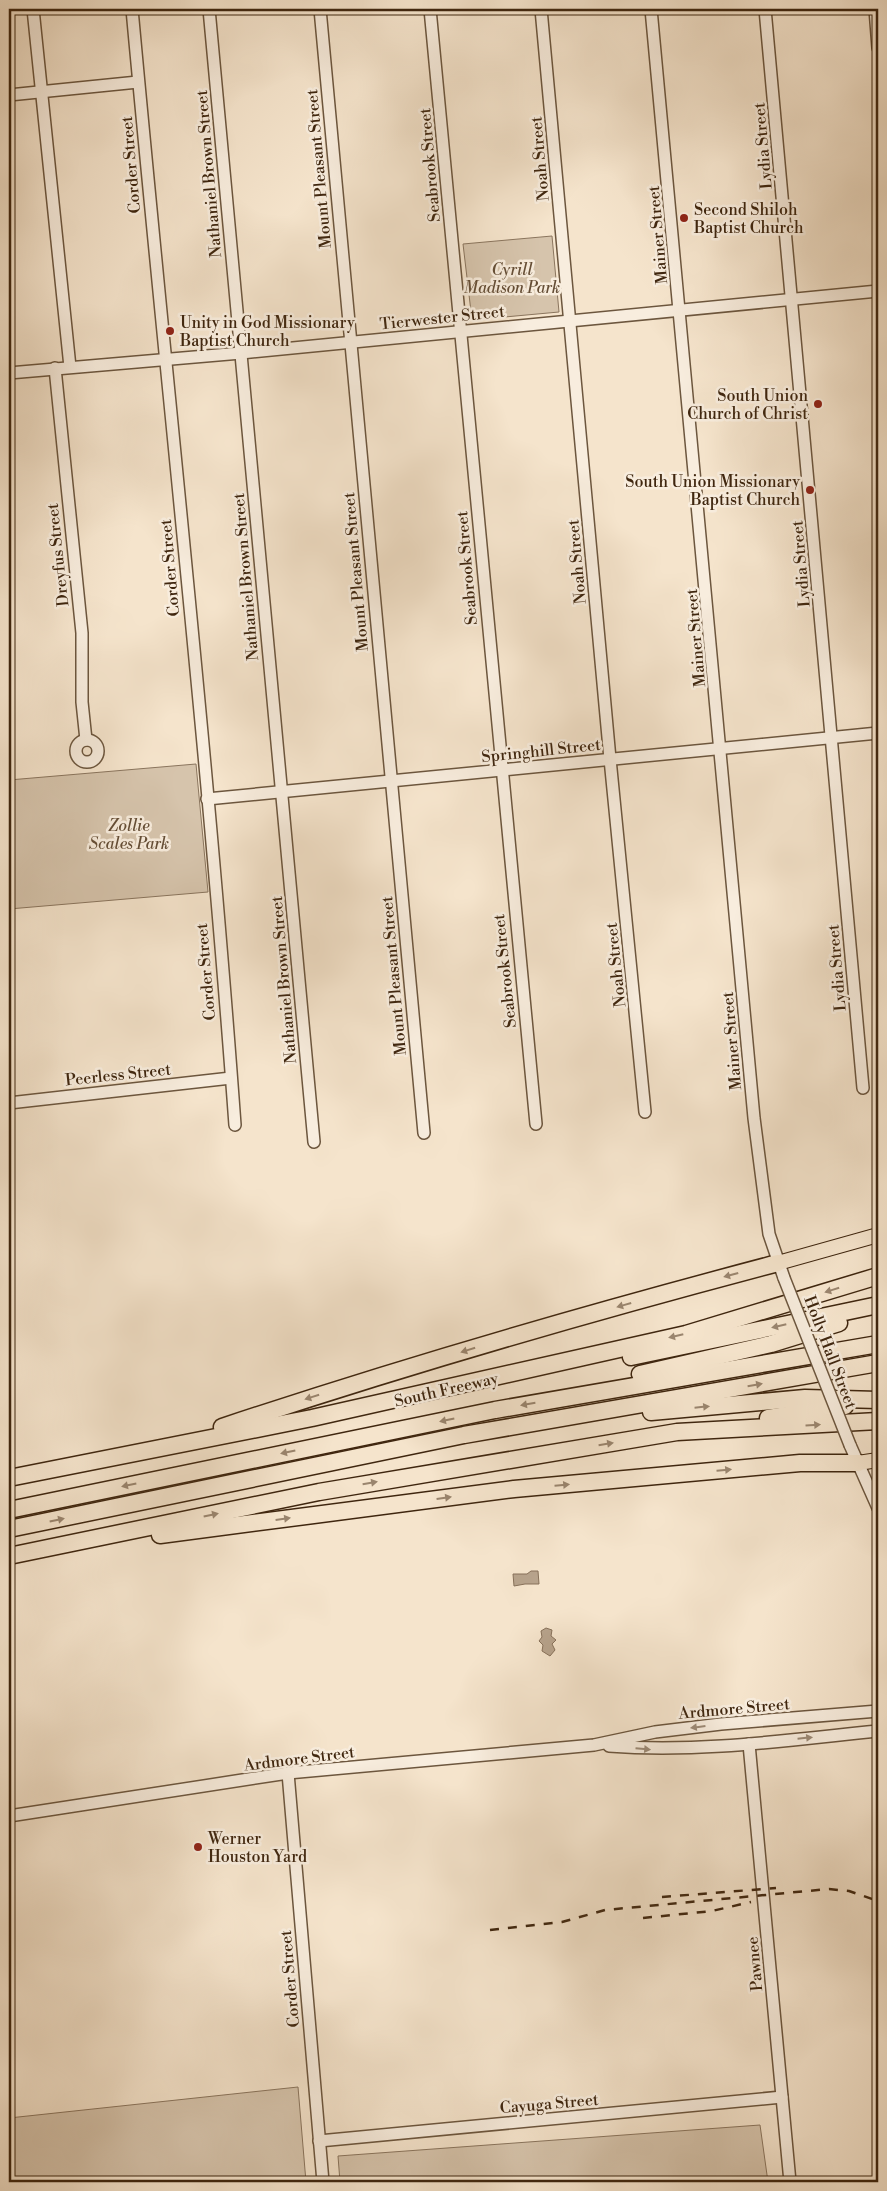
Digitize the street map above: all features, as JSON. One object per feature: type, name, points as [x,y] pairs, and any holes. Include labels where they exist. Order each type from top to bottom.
[{"type":"highway","points":[[159,1448],[355,1384],[667,1292],[781,1270]]},
{"type":"highway","name":"South Freeway","points":[[9,1478],[312,1418],[686,1334],[878,1276]]},
{"type":"highway","points":[[476,1382],[607,1362],[705,1343],[878,1305]]},
{"type":"highway","points":[[596,1392],[636,1375],[771,1344],[878,1312]]},
{"type":"highway","points":[[9,1510],[495,1410],[878,1344]]},
{"type":"highway","points":[[9,1529],[464,1436],[878,1362]]},
{"type":"highway","points":[[464,1436],[494,1438],[617,1416],[769,1400],[805,1398],[878,1400]]},
{"type":"highway","points":[[9,1556],[319,1492],[878,1400]]},
{"type":"highway","points":[[677,1432],[878,1420]]},
{"type":"highway","points":[[26,1553],[506,1490],[800,1463],[858,1463]]},
{"type":"main road","points":[[781,1270],[878,1235]]},
{"type":"main road","points":[[858,1463],[878,1460]]},
{"type":"street","points":[[33,9],[70,367]]},
{"type":"street","name":"Corder Street","points":[[132,9],[164,358],[180,504],[235,1126]]},
{"type":"street","name":"Nathaniel Brown Street","points":[[210,9],[314,1142]]},
{"type":"street","name":"Mount Pleasant Street","points":[[320,9],[424,1133]]},
{"type":"street","name":"Seabrook Street","points":[[430,9],[536,1124]]},
{"type":"street","name":"Noah Street","points":[[542,9],[610,759],[645,1112]]},
{"type":"street","name":"Mainer Street","points":[[652,9],[761,1182],[769,1234],[781,1270]]},
{"type":"street","name":"Lydia Street","points":[[765,9],[793,300],[863,1088]]},
{"type":"street","points":[[875,9],[878,48]]},
{"type":"street","points":[[9,95],[138,82]]},
{"type":"street","name":"Tierwester Street","points":[[9,373],[164,358],[242,353],[878,291]]},
{"type":"street","name":"Dreyfus Street","points":[[55,368],[82,633],[82,702],[86,740]]},
{"type":"street","name":"Springhill Street","points":[[207,799],[878,733]]},
{"type":"street","name":"Peerless Street","points":[[9,1103],[231,1078]]},
{"type":"street","name":"Holly Hall Street","points":[[781,1270],[850,1445],[878,1508]]},
{"type":"street","name":"Ardmore Street","points":[[9,1816],[288,1773],[594,1745],[655,1732],[712,1725],[878,1711]]},
{"type":"street","name":"Ardmore Street","points":[[594,1745],[653,1750],[749,1744],[878,1731]]},
{"type":"street","name":"Pawnee","points":[[749,1744],[790,2182]]},
{"type":"street","name":"Corder Street","points":[[288,1773],[323,2182]]},
{"type":"street","name":"Cayuga Street","points":[[320,2140],[782,2097]]},
{"type":"green space","name":"Cyrill Madison Park","points":[[552,236],[559,312],[472,320],[463,244]]},
{"type":"green space","name":"Zollie Scales Park","points":[[196,764],[208,892],[9,909],[9,780]]},
{"type":"green space","points":[[298,2087],[306,2182],[9,2182],[9,2118]]},
{"type":"green space","points":[[760,2125],[768,2182],[340,2182],[338,2156]]},
{"type":"shaded area","points":[[531,1571],[538,1571],[539,1584],[514,1586],[513,1574],[527,1574]]},
{"type":"shaded area","points":[[546,1628],[552,1630],[551,1636],[556,1640],[552,1644],[555,1650],[550,1656],[542,1651],[543,1645],[539,1641],[542,1637],[541,1631]]},
{"type":"railway","points":[[662,1897],[776,1888]]},
{"type":"railway","points":[[490,1930],[562,1922],[605,1910],[829,1889],[849,1891],[878,1901]]},
{"type":"railway","points":[[643,1918],[712,1911],[751,1902]]},
{"type":"place","name":"Second Shiloh Baptist Church","points":[[684,218]]},
{"type":"place","name":"Unity in God Missionary Baptist Church","points":[[170,331]]},
{"type":"place","name":"South Union Church of Christ","points":[[818,404]]},
{"type":"place","name":"South Union Missionary Baptist Church","points":[[810,490]]},
{"type":"place","name":"Werner Houston Yard","points":[[198,1847]]}]
